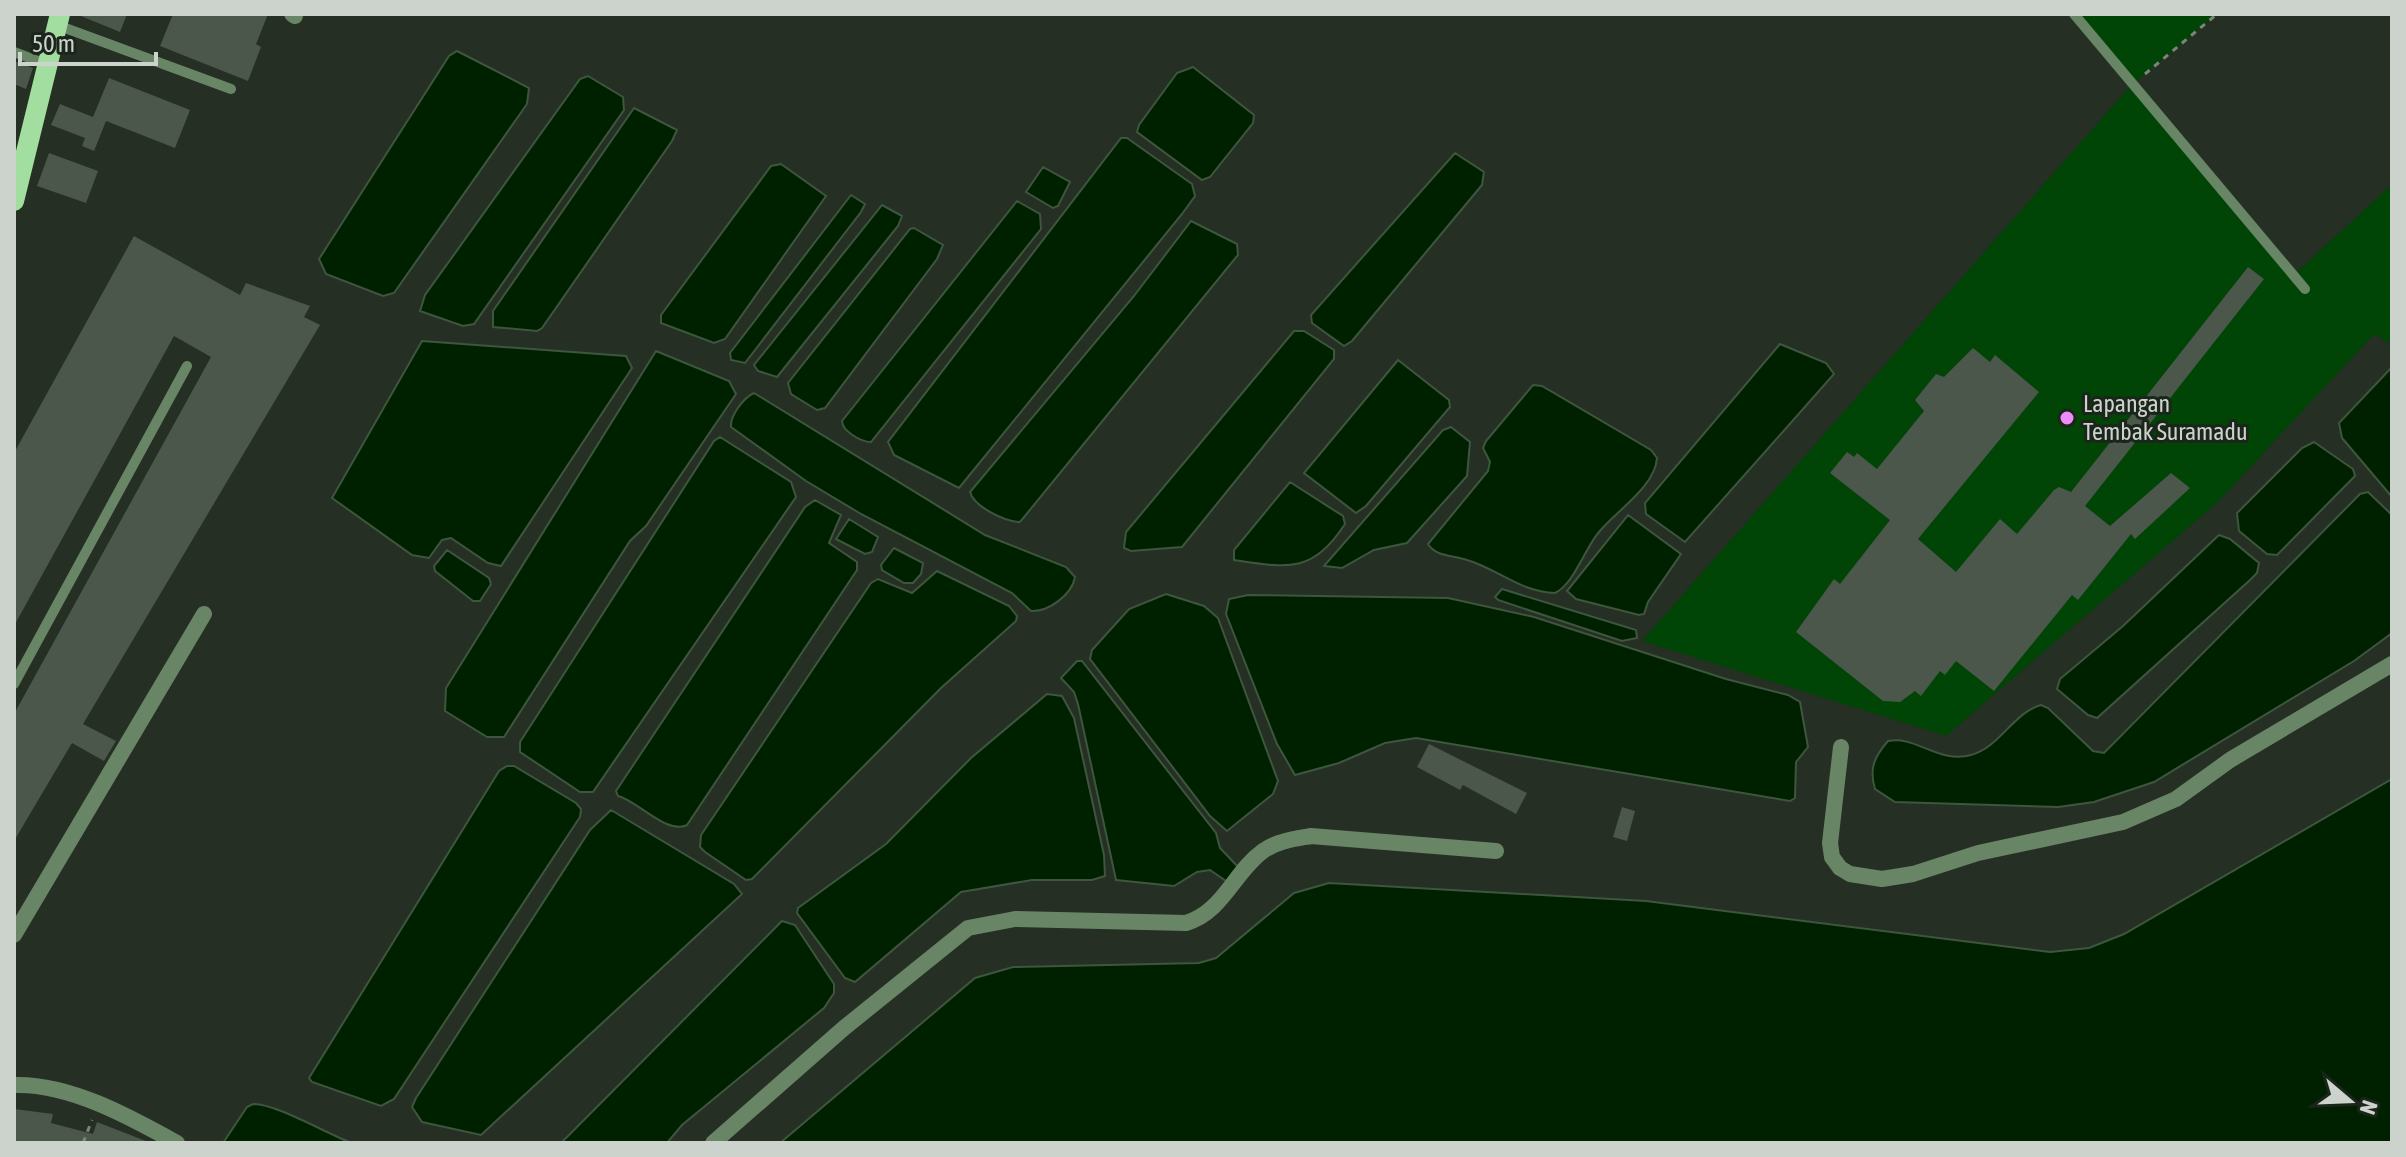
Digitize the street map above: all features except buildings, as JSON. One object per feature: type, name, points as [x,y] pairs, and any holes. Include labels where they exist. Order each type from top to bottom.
[{"type":"main road","points":[[15,194],[23,137],[48,65],[58,17]]},
{"type":"street","points":[[14,935],[204,614]]},
{"type":"street","points":[[1841,747],[1830,843],[1832,857],[1850,874],[1896,878],[1978,853],[2098,828],[2150,812],[2392,664]]},
{"type":"street","points":[[713,1143],[844,1028],[968,928],[1015,919],[1186,923],[1211,911],[1259,853],[1280,841],[1311,836],[1496,851]]},
{"type":"street","points":[[14,1085],[37,1084],[97,1105],[177,1143]]},
{"type":"lane","points":[[2074,14],[2305,289]]},
{"type":"lane","points":[[58,17],[231,89]]},
{"type":"lane","points":[[14,52],[48,65]]},
{"type":"lane","points":[[14,684],[187,366]]},
{"type":"path","points":[[2133,84],[2217,14]]},
{"type":"path","points":[[83,1143],[97,1105]]},
{"type":"green space","name":"Lapangan Tembak Suramadu","points":[[2074,14],[2217,14],[2133,84],[2294,275],[2392,184],[2392,345],[2374,334],[2218,502],[1946,736],[1642,641],[2132,84]]},
{"type":"shaded area","points":[[457,51],[529,88],[527,104],[394,293],[383,296],[326,274],[319,259],[449,56]]},
{"type":"shaded area","points":[[1193,67],[1254,115],[1253,123],[1210,177],[1202,180],[1137,132],[1177,73]]},
{"type":"shaded area","points":[[588,76],[623,97],[624,110],[474,324],[463,326],[420,311],[425,295],[580,79]]},
{"type":"shaded area","points":[[634,108],[677,130],[672,141],[542,328],[537,331],[493,327],[493,311]]},
{"type":"shaded area","points":[[1121,138],[1127,138],[1192,184],[1195,196],[1182,214],[959,488],[894,455],[888,442]]},
{"type":"shaded area","points":[[1455,153],[1484,172],[1482,185],[1352,341],[1344,346],[1312,323],[1311,315]]},
{"type":"shaded area","points":[[781,164],[826,196],[725,339],[714,343],[661,323],[661,315],[771,166]]},
{"type":"shaded area","points":[[1043,167],[1070,182],[1058,206],[1053,208],[1026,192]]},
{"type":"shaded area","points":[[851,195],[865,204],[861,212],[745,363],[731,360],[730,353]]},
{"type":"shaded area","points":[[1017,201],[1040,214],[1041,229],[871,442],[853,435],[842,421]]},
{"type":"shaded area","points":[[882,205],[902,216],[898,226],[777,377],[758,371],[754,365]]},
{"type":"shaded area","points":[[1191,221],[1237,244],[1238,255],[1020,522],[984,508],[970,492],[1134,296]]},
{"type":"shaded area","points":[[914,228],[943,245],[937,259],[825,408],[817,410],[791,394],[788,383],[910,229]]},
{"type":"shaded area","points":[[1294,331],[1304,331],[1334,350],[1334,359],[1182,547],[1131,551],[1124,548],[1126,532]]},
{"type":"shaded area","points":[[422,341],[626,356],[632,368],[501,566],[488,563],[451,538],[442,540],[429,558],[412,555],[332,498]]},
{"type":"shaded area","points":[[1780,344],[1826,363],[1834,374],[1685,542],[1646,514],[1645,503]]},
{"type":"shaded area","points":[[656,351],[729,381],[736,394],[646,526],[630,541],[504,737],[487,737],[445,711],[446,688]]},
{"type":"shaded area","points":[[1398,360],[1449,400],[1450,407],[1366,506],[1356,513],[1304,473]]},
{"type":"shaded area","points":[[2392,367],[2392,497],[2342,438],[2339,423]]},
{"type":"shaded area","points":[[1533,385],[1542,386],[1651,450],[1657,458],[1655,469],[1642,489],[1599,532],[1574,574],[1555,593],[1531,589],[1478,564],[1440,553],[1428,544],[1488,471],[1490,462],[1483,448],[1486,441]]},
{"type":"shaded area","points":[[754,393],[985,535],[1066,567],[1075,577],[1073,584],[1052,605],[1031,611],[1012,593],[861,514],[806,481],[731,427],[738,408]]},
{"type":"shaded area","points":[[1451,427],[1470,442],[1467,476],[1407,543],[1374,550],[1342,568],[1324,566],[1443,430]]},
{"type":"shaded area","points":[[720,437],[791,482],[796,497],[593,792],[580,792],[520,752],[520,742],[714,441]]},
{"type":"shaded area","points":[[2314,442],[2353,469],[2355,476],[2277,555],[2267,554],[2239,531],[2237,513],[2302,448]]},
{"type":"shaded area","points":[[1290,482],[1343,516],[1345,524],[1321,552],[1297,564],[1269,565],[1234,560],[1234,550]]},
{"type":"shaded area","points":[[2368,492],[2392,515],[2392,633],[2354,661],[2154,782],[2094,802],[2058,807],[1895,802],[1875,789],[1874,764],[1888,741],[1908,742],[1948,756],[1971,755],[1990,745],[2023,715],[2041,705],[2093,751],[2104,753],[2360,494]]},
{"type":"shaded area","points":[[815,500],[841,515],[829,543],[857,562],[857,570],[687,825],[679,827],[662,822],[618,796],[616,791],[805,507]]},
{"type":"shaded area","points":[[1628,515],[1681,554],[1648,602],[1644,614],[1639,615],[1576,599],[1567,591]]},
{"type":"shaded area","points":[[849,519],[878,537],[872,552],[865,554],[836,539]]},
{"type":"shaded area","points":[[2219,535],[2230,539],[2259,563],[2257,573],[2250,580],[2097,718],[2088,715],[2057,689],[2060,679],[2123,626]]},
{"type":"shaded area","points":[[894,548],[923,563],[921,574],[913,583],[904,583],[882,570],[881,565]]},
{"type":"shaded area","points":[[447,550],[489,578],[491,584],[480,601],[473,601],[435,571],[434,566]]},
{"type":"shaded area","points":[[937,571],[1009,606],[1017,616],[1016,621],[941,688],[752,879],[746,880],[705,852],[700,847],[701,835],[871,583],[878,579],[912,593]]},
{"type":"shaded area","points":[[1502,589],[1636,630],[1637,638],[1622,641],[1498,600],[1495,597]]},
{"type":"shaded area","points":[[1166,594],[1204,606],[1218,618],[1278,781],[1273,794],[1227,831],[1210,816],[1090,659],[1092,650],[1129,609]]},
{"type":"shaded area","points":[[1248,595],[1448,598],[1534,617],[1726,679],[1788,695],[1800,702],[1808,747],[1796,762],[1795,798],[1790,801],[1416,738],[1385,743],[1339,763],[1295,775],[1277,744],[1226,614],[1229,599]]},
{"type":"shaded area","points":[[1077,661],[1082,661],[1216,833],[1220,848],[1240,869],[1226,881],[1210,870],[1197,872],[1174,886],[1116,880],[1078,704],[1074,692],[1061,678]]},
{"type":"shaded area","points":[[1047,694],[1062,696],[1074,718],[1104,855],[1105,876],[1092,880],[1032,880],[961,892],[855,982],[845,978],[797,913],[798,908],[886,844],[971,758]]},
{"type":"shaded area","points":[[514,766],[576,803],[581,809],[580,817],[394,1099],[381,1106],[312,1082],[309,1078],[499,771]]},
{"type":"shaded area","points":[[2392,779],[2392,1143],[780,1143],[975,978],[1013,967],[1199,963],[1216,958],[1294,893],[1329,883],[1646,901],[2050,952],[2089,948],[2124,934]]},
{"type":"shaded area","points":[[611,810],[734,884],[742,894],[481,1135],[422,1122],[412,1107],[416,1098],[590,830]]},
{"type":"shaded area","points":[[782,921],[795,925],[834,984],[834,993],[824,1008],[682,1125],[667,1143],[561,1143]]},
{"type":"shaded area","points":[[253,1104],[288,1114],[352,1143],[223,1143],[247,1107]]},
{"type":"place","name":"Lapangan Tembak Suramadu","points":[[2067,418]]}]
